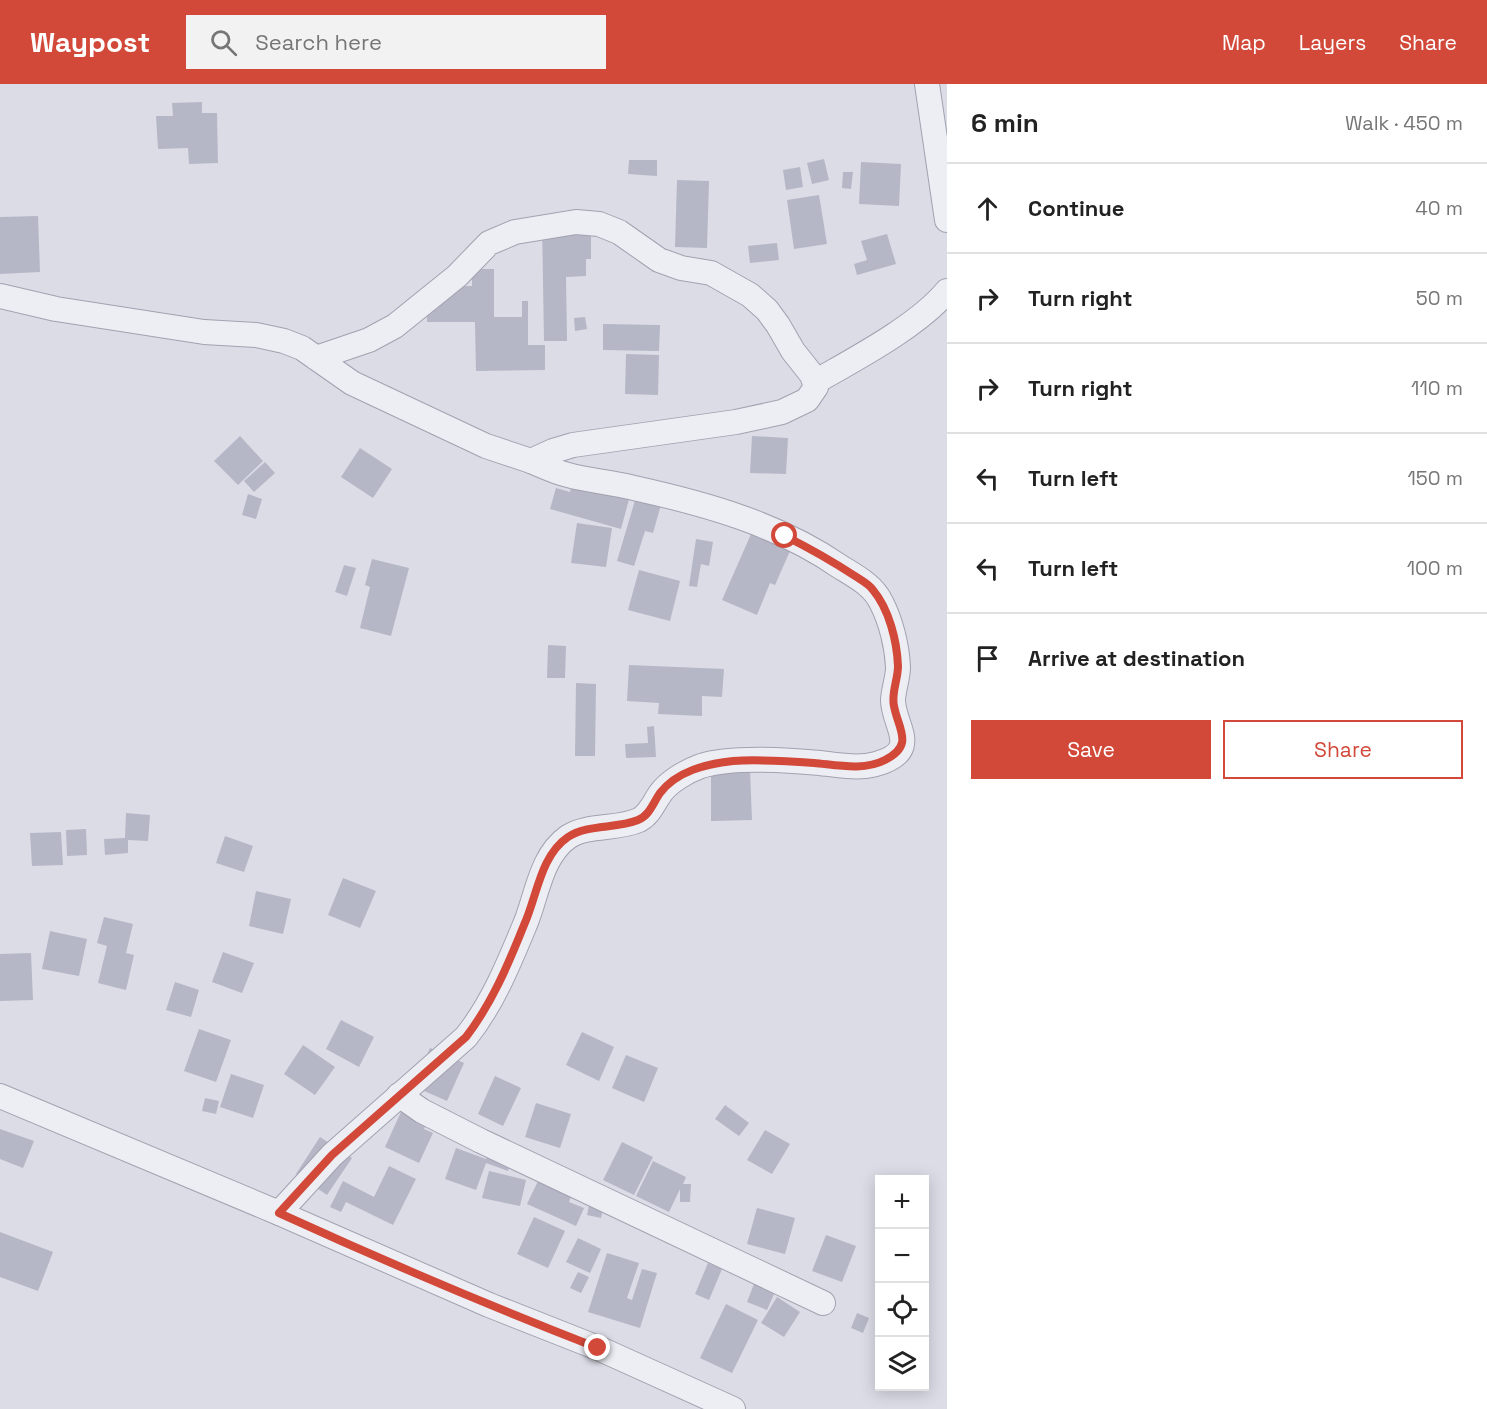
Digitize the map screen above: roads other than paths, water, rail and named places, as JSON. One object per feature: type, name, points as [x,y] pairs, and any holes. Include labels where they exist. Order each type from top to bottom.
[{"type":"street","points":[[927,84],[947,220]]},
{"type":"street","points":[[316,358],[369,340],[395,326],[457,276],[489,243],[515,232],[576,222],[599,224],[619,232],[659,260],[681,268],[711,273],[750,295],[767,310],[815,382],[814,392],[807,400],[782,412],[736,422],[573,445],[531,461]]},
{"type":"street","points":[[815,382],[901,329],[925,312],[947,291]]},
{"type":"street","points":[[0,296],[56,309],[204,332],[256,335],[284,341],[302,348],[351,383],[486,446],[570,476],[632,487],[738,515],[822,554],[872,588],[881,601],[890,624],[898,667],[893,696],[894,708],[903,740],[901,748],[895,755],[869,765],[735,761],[702,766],[670,783],[647,814],[637,821],[583,831],[569,836],[560,845],[543,871],[525,924],[492,999],[466,1037],[332,1155],[279,1213]]},
{"type":"street","points":[[399,1095],[422,1111],[481,1141],[823,1303]]},
{"type":"street","points":[[0,1096],[279,1213],[479,1301],[598,1348],[733,1409]]}]
